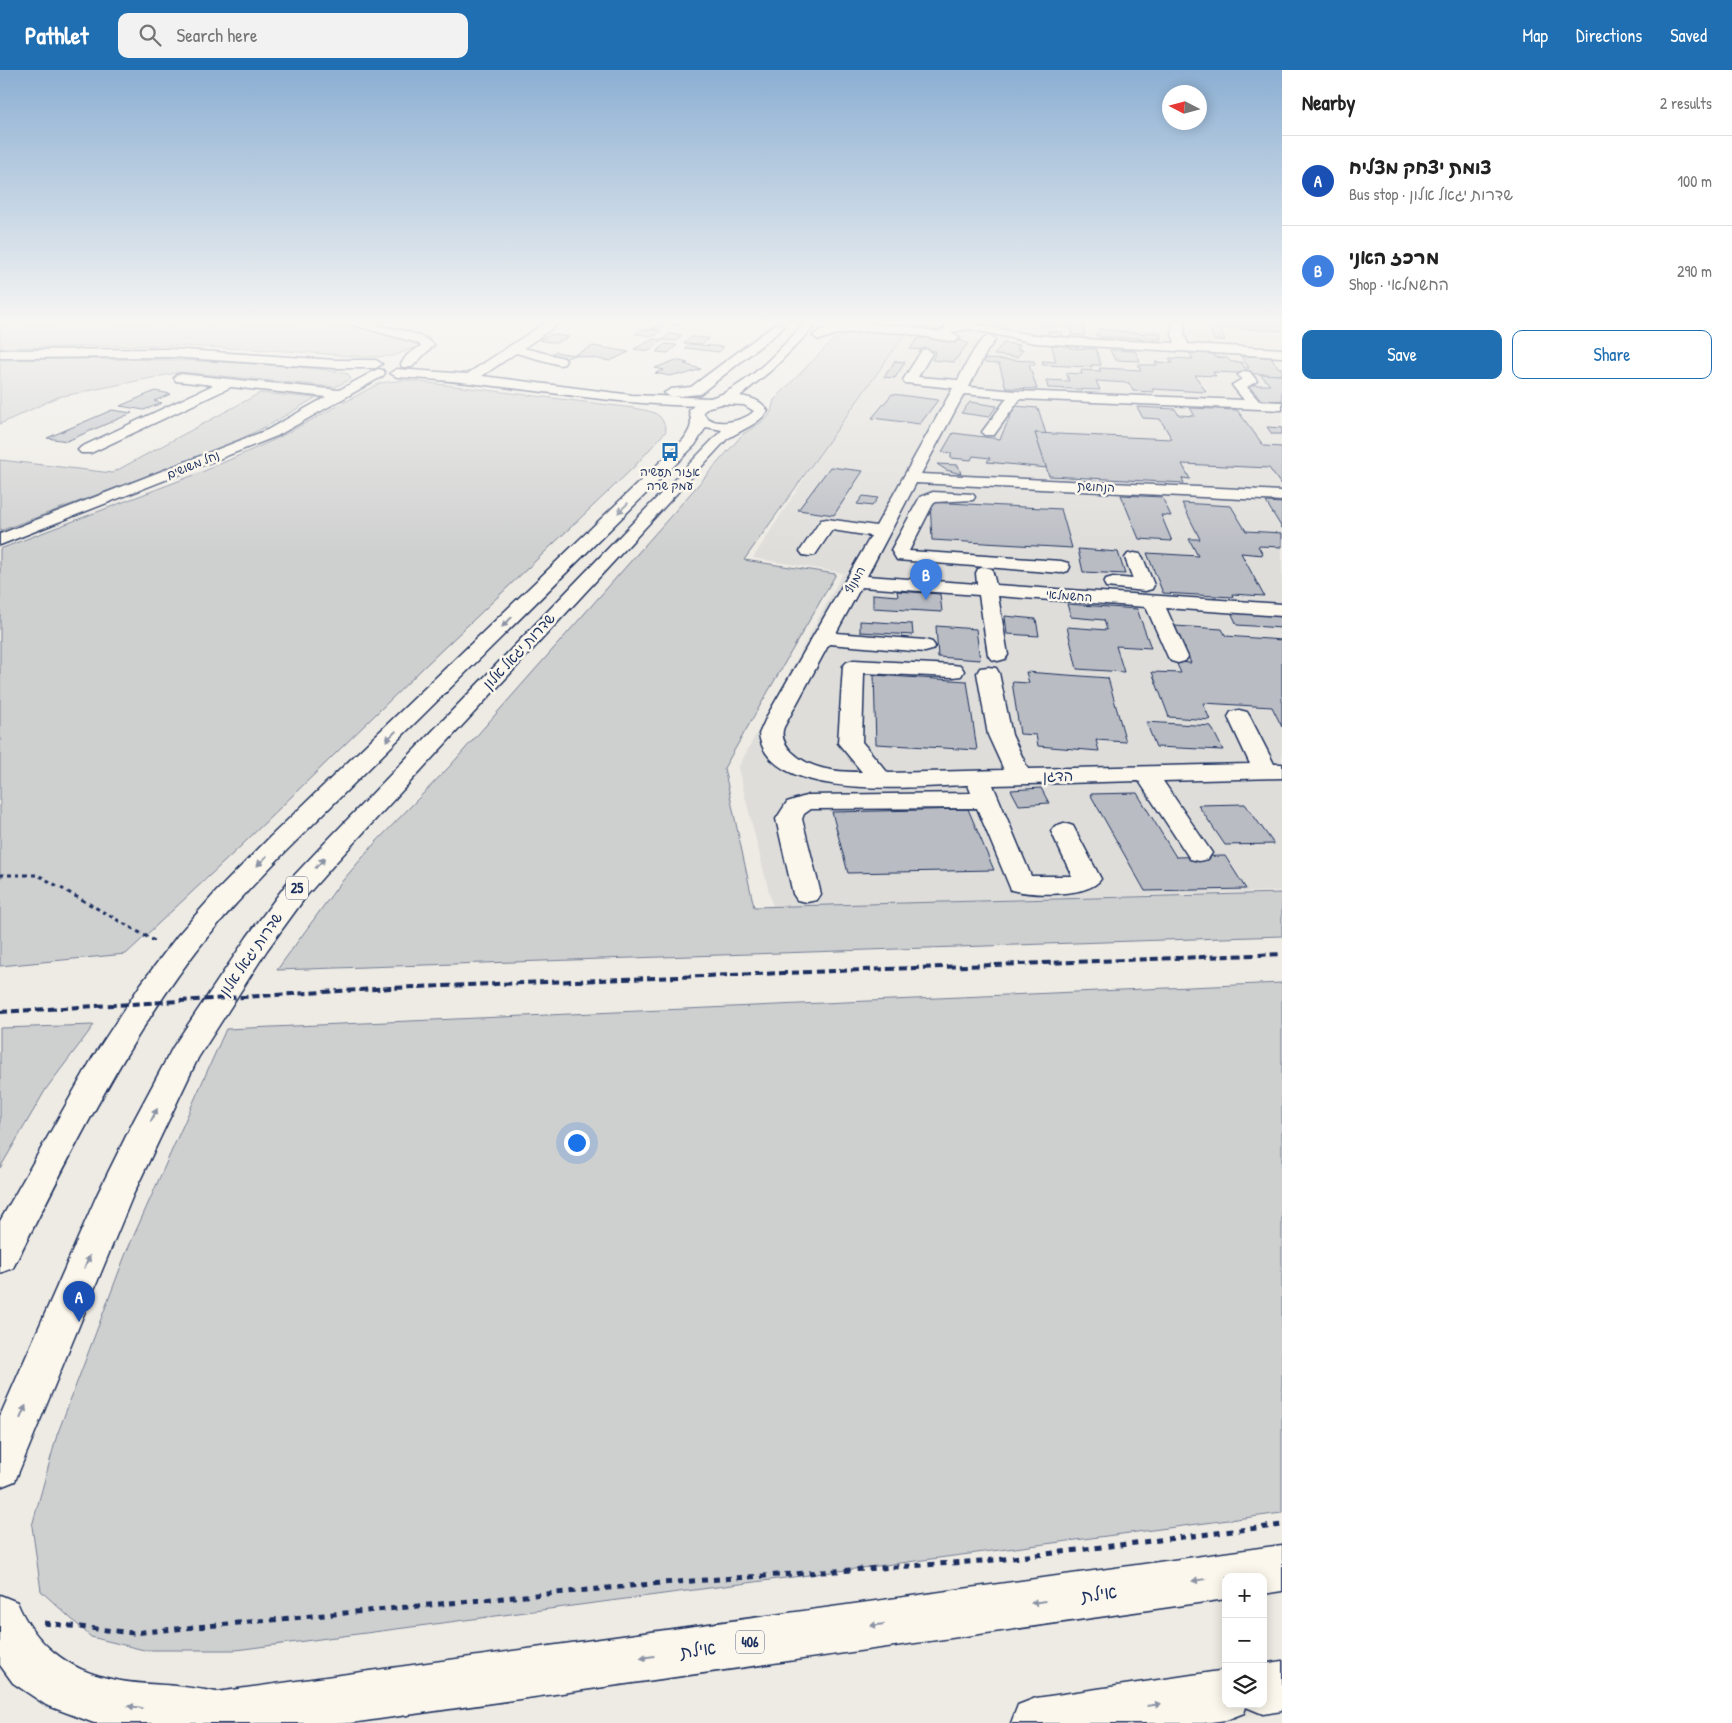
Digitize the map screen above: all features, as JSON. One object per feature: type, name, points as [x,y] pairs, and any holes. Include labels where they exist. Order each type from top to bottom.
[{"type":"main road","points":[[86,450],[192,400]]},
{"type":"main road","name":"נחל משושים","points":[[0,540],[264,436],[330,400]]},
{"type":"main road","points":[[649,400],[675,406],[707,409],[746,401],[754,408],[717,425],[707,409]]},
{"type":"main road","points":[[707,409],[723,400]]},
{"type":"main road","name":"המנוף","points":[[834,778],[805,772],[786,761],[773,746],[771,730],[955,400]]},
{"type":"main road","points":[[989,432],[1012,400]]},
{"type":"main road","points":[[1149,400],[1282,406]]},
{"type":"main road","points":[[1251,400],[1255,405]]},
{"type":"main road","name":"שדרות יגאל אלון","points":[[1,1467],[115,1195],[155,1112],[184,1056],[257,944],[297,889],[722,436],[754,408]]},
{"type":"main road","name":"שדרות יגאל אלון","points":[[0,1257],[89,1087],[133,1018],[178,954],[245,878],[285,837],[690,442],[707,409]]},
{"type":"main road","name":"הנחושת","points":[[911,478],[993,474],[1282,496]]},
{"type":"main road","points":[[1053,502],[933,497],[926,501],[900,550],[903,556],[1061,567]]},
{"type":"main road","points":[[810,551],[827,524],[882,532]]},
{"type":"main road","points":[[1109,588],[1145,585],[1134,558]]},
{"type":"main road","points":[[983,562],[1000,736],[1020,777]]},
{"type":"main road","name":"החשמלאי","points":[[855,581],[986,590],[1109,588],[1154,602],[1282,610]]},
{"type":"main road","points":[[1154,602],[1178,657]]},
{"type":"main road","points":[[823,637],[862,642],[925,646]]},
{"type":"main road","points":[[881,780],[850,743],[854,666],[953,671]]},
{"type":"main road","points":[[1239,717],[1274,772]]},
{"type":"main road","name":"הדגן","points":[[834,778],[982,789],[1020,777],[1274,772]]},
{"type":"main road","points":[[1146,774],[1199,853]]},
{"type":"main road","points":[[807,894],[789,819],[791,811],[797,806],[809,802],[982,789],[1021,884],[1077,884],[1086,879],[1064,831]]},
{"type":"main road","name":"אילת","points":[[2,1624],[30,1666],[63,1688],[111,1704],[196,1720],[1282,1568]]},
{"type":"main road","points":[[1267,1688],[1282,1686]]},
{"type":"main road","points":[[1036,1723],[1222,1696]]},
{"type":"path","points":[[0,875],[38,875],[178,954]]},
{"type":"path","points":[[2,1624],[50,1622],[133,1633],[662,1583],[996,1560],[1282,1525]]},
{"type":"shaded area","points":[[0,400],[51,400],[0,424]]},
{"type":"shaded area","points":[[247,400],[311,400],[271,424],[222,448],[0,531],[0,460],[112,473]]},
{"type":"shaded area","points":[[348,400],[570,400],[634,408],[651,412],[659,416],[666,431],[633,468],[424,667],[240,847],[126,954],[0,966],[0,549],[202,472],[276,439]]},
{"type":"shaded area","points":[[774,400],[858,400],[744,560],[836,574],[724,768],[754,907],[1282,893],[1282,936],[277,970],[338,886],[375,843],[450,766],[743,434],[766,419],[771,412]]},
{"type":"shaded area","points":[[854,400],[1282,400],[1282,891],[773,908],[738,768],[843,573],[753,558]]},
{"type":"shaded area","points":[[1282,983],[1282,1513],[236,1650],[144,1650],[91,1637],[41,1591],[32,1526],[57,1435],[126,1253],[226,1029]]},
{"type":"shaded area","points":[[94,1025],[46,1089],[0,1168],[0,1028]]},
{"type":"building","points":[[134,400],[156,400],[154,401],[162,403],[144,410],[120,406]]},
{"type":"building","points":[[887,400],[938,400],[920,424],[872,418]]},
{"type":"building","points":[[970,402],[997,406],[989,417],[961,413]]},
{"type":"building","points":[[1015,406],[1038,408],[1046,434],[1035,433],[1047,468],[987,462],[990,458],[973,456],[971,460],[951,458],[951,453],[942,452],[953,433],[1000,439]]},
{"type":"building","points":[[1137,407],[1175,409],[1179,415],[1195,416],[1190,408],[1237,410],[1264,446],[1282,447],[1282,486],[1269,468],[1182,464],[1190,479],[1182,478],[1184,483],[1049,476],[1035,433],[1172,439],[1160,419],[1143,418]]},
{"type":"building","points":[[112,410],[132,413],[67,441],[47,438]]},
{"type":"building","points":[[1267,427],[1282,428],[1282,434],[1272,434]]},
{"type":"building","points":[[937,464],[958,465],[961,474],[946,470]]},
{"type":"building","points":[[830,467],[863,471],[834,515],[798,510]]},
{"type":"building","points":[[1121,495],[1162,497],[1171,516],[1161,515],[1172,541],[1139,539]]},
{"type":"building","points":[[863,496],[878,498],[872,506],[857,504]]},
{"type":"building","points":[[930,502],[1061,509],[1072,548],[932,540]]},
{"type":"building","points":[[1266,502],[1282,503],[1282,528]]},
{"type":"building","points":[[1182,503],[1231,506],[1246,531],[1282,533],[1282,547],[1258,546],[1263,555],[1241,553],[1264,596],[1232,594],[1233,597],[1163,593],[1147,553],[1198,556],[1189,539],[1200,539]]},
{"type":"building","points":[[1078,549],[1118,552],[1125,574],[1083,572]]},
{"type":"building","points":[[897,591],[940,594],[942,612],[873,608],[873,594],[898,596]]},
{"type":"building","points":[[1067,604],[1137,609],[1151,648],[1116,646],[1124,672],[1077,669],[1067,627],[1107,630],[1104,620],[1071,617]]},
{"type":"building","points":[[1231,612],[1282,616],[1282,628],[1237,625]]},
{"type":"building","points":[[1005,616],[1036,619],[1039,636],[1007,634]]},
{"type":"building","points":[[860,621],[912,624],[913,635],[860,632]]},
{"type":"building","points":[[936,626],[976,629],[980,660],[938,657]]},
{"type":"building","points":[[1175,626],[1222,629],[1226,636],[1282,640],[1282,727],[1272,707],[1203,703],[1210,720],[1169,717],[1152,672],[1181,673],[1176,662],[1191,663]]},
{"type":"building","points":[[1026,672],[1108,678],[1126,742],[1096,740],[1099,751],[1038,746],[1036,735],[1020,734],[1012,682],[1029,683]]},
{"type":"building","points":[[874,675],[967,681],[977,750],[876,744]]},
{"type":"building","points":[[1146,722],[1211,726],[1223,750],[1156,747]]},
{"type":"building","points":[[1041,788],[1049,803],[1019,805],[1011,790]]},
{"type":"building","points":[[1137,793],[1176,857],[1225,856],[1246,889],[1145,891],[1090,794]]},
{"type":"building","points":[[1245,804],[1274,844],[1225,845],[1198,805]]},
{"type":"building","points":[[968,809],[994,870],[848,873],[832,812]]},
{"type":"railway","points":[[0,1012],[390,988],[1282,954]]},
{"type":"place","name":"אזור תעשיה עמק שרה","points":[[670,452]]},
{"type":"place","name":"מרכז האני","points":[[926,600]]},
{"type":"place","name":"צומת יצחק מצליח","points":[[79,1322]]}]
